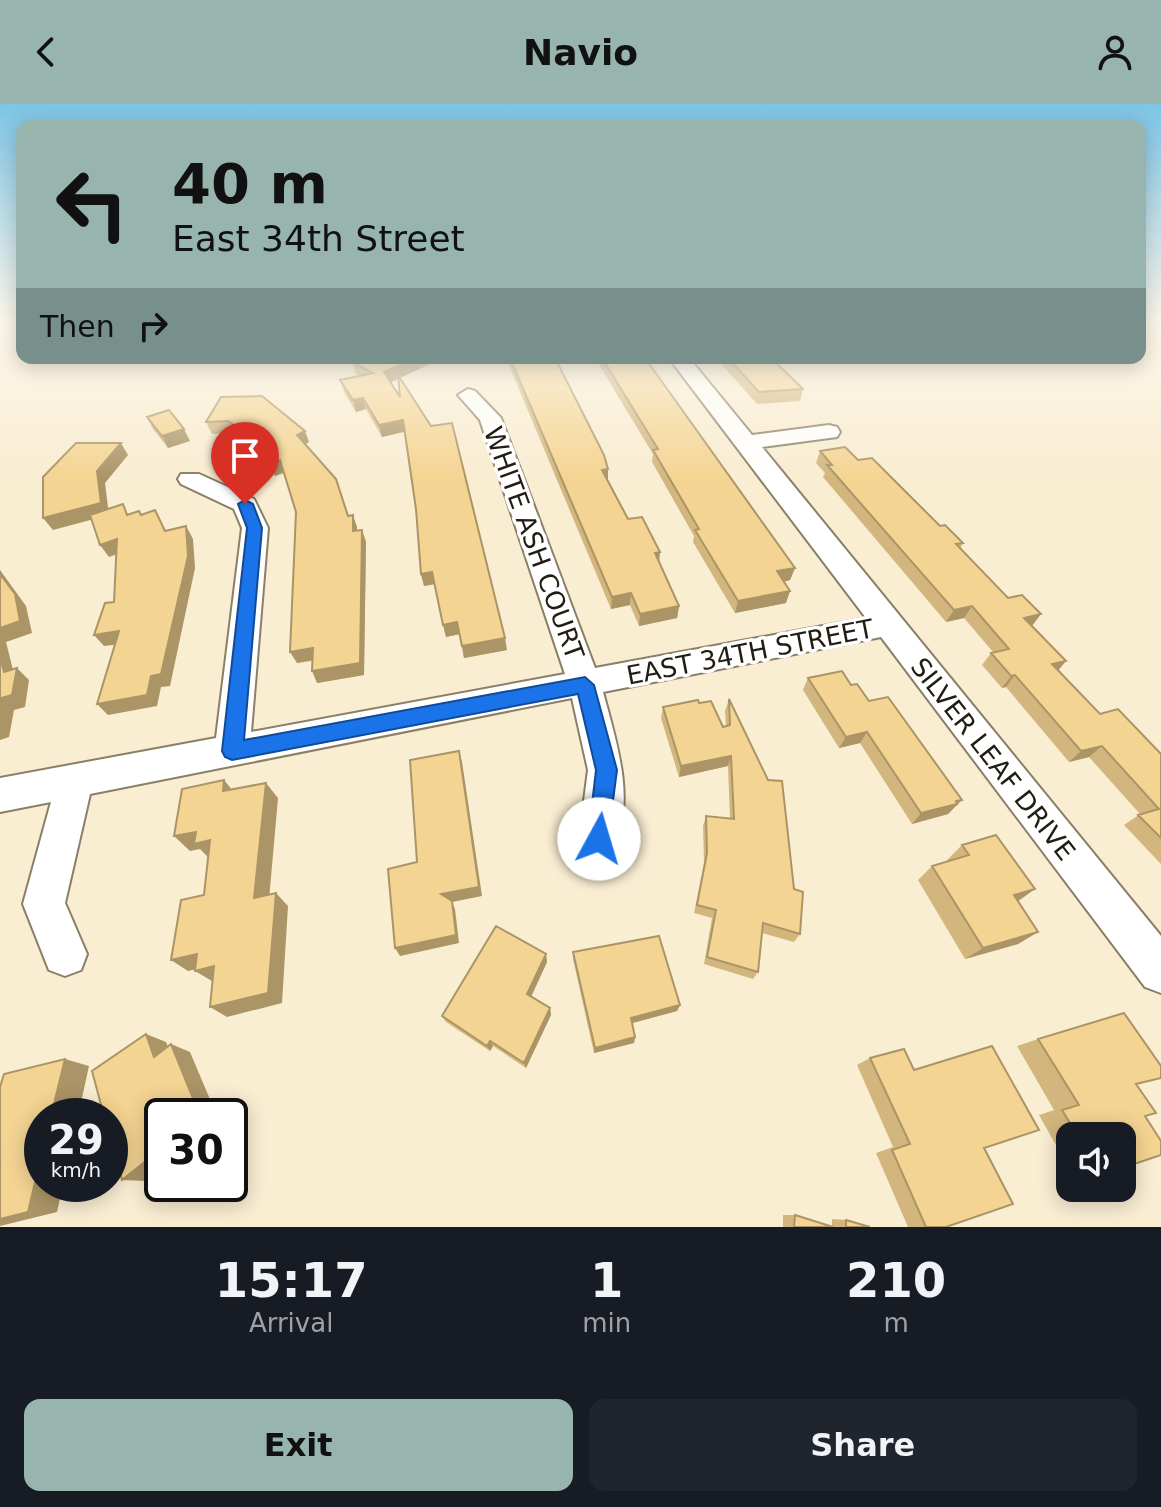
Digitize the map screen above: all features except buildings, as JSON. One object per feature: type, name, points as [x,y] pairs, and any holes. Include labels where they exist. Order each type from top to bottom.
[{"type":"street","name":"SILVER LEAF DRIVE","points":[[692,374],[1161,971]]},
{"type":"street","name":"WHITE ASH COURT","points":[[468,395],[490,418],[585,685],[606,770],[599,839]]},
{"type":"street","points":[[747,442],[829,432]]},
{"type":"street","points":[[190,479],[245,504],[255,528],[232,751]]},
{"type":"street","name":"EAST 34TH STREET","points":[[0,795],[887,625]]},
{"type":"street","points":[[65,954],[44,904],[75,780]]},
{"type":"route","points":[[245,504],[255,528],[254,552],[232,751],[585,685],[606,770],[599,839]]}]
